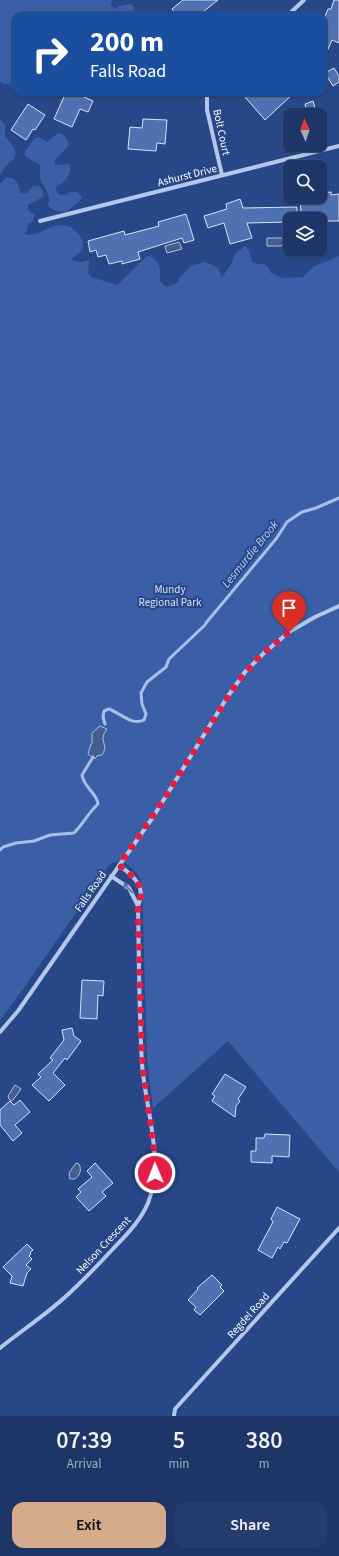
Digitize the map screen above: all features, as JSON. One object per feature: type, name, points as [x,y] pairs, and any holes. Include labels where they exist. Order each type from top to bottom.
[{"type":"street","points":[[290,12],[304,0]]},
{"type":"street","name":"Bolt Court","points":[[208,96],[207,110],[222,175]]},
{"type":"street","name":"Ashurst Drive","points":[[40,221],[339,146]]},
{"type":"street","name":"Falls Road","points":[[0,1032],[18,1010],[156,811],[228,696],[245,672],[264,653],[289,632],[339,606]]},
{"type":"street","name":"Nelson Crescent","points":[[0,1348],[60,1302],[81,1282],[135,1225],[142,1215],[150,1195],[154,1178],[155,1157],[142,1063],[138,906],[141,896],[139,885],[119,865]]},
{"type":"street","name":"Nelson Crescent","points":[[111,876],[129,888],[138,906]]},
{"type":"street","name":"Regdel Road","points":[[174,1416],[175,1409],[339,1228]]},
{"type":"green space","points":[[0,0],[112,0],[111,5],[115,9],[119,6],[131,4],[134,7],[134,12],[12,12],[12,85],[3,84],[0,82]]},
{"type":"green space","points":[[0,119],[5,125],[5,136],[16,153],[14,159],[5,167],[0,175]]},
{"type":"green space","points":[[58,133],[64,136],[69,145],[54,161],[55,165],[69,164],[70,171],[62,183],[57,186],[56,191],[60,195],[66,195],[70,192],[77,192],[82,197],[79,202],[66,212],[56,211],[48,205],[49,195],[40,179],[40,165],[25,156],[25,151],[35,138],[39,137],[47,142]]},
{"type":"green space","name":"Mundy Regional Park","points":[[6,177],[14,179],[22,194],[28,192],[33,186],[39,186],[43,191],[43,197],[28,205],[28,210],[35,215],[32,222],[28,224],[27,231],[24,233],[29,235],[35,234],[49,228],[64,225],[72,228],[81,237],[83,245],[81,251],[71,260],[81,262],[89,260],[88,273],[91,277],[117,285],[147,256],[157,261],[160,269],[160,281],[166,287],[177,283],[180,277],[191,266],[205,262],[218,268],[222,277],[230,266],[236,253],[245,246],[249,250],[252,262],[266,265],[271,273],[282,278],[303,277],[313,267],[339,256],[339,1172],[228,1041],[153,1108],[147,1061],[142,885],[136,873],[125,863],[115,862],[110,864],[0,1020],[0,184]]},
{"type":"shaded area","points":[[267,238],[283,238],[283,246],[267,246]]},
{"type":"shaded area","points":[[179,242],[182,249],[167,253],[165,246]]},
{"type":"shaded area","points":[[100,726],[107,729],[103,737],[105,749],[102,755],[97,756],[95,759],[88,754],[92,744],[92,733]]},
{"type":"shaded area","points":[[15,1085],[21,1089],[11,1101],[8,1096]]},
{"type":"shaded area","points":[[76,1163],[79,1164],[80,1172],[75,1179],[70,1179],[69,1173]]},
{"type":"building","points":[[183,0],[218,0],[203,12],[175,12],[172,9]]},
{"type":"building","points":[[334,0],[339,0],[339,43],[332,40],[327,52],[327,12],[328,9],[331,9]]},
{"type":"building","points":[[334,68],[339,76],[339,82],[333,86],[327,76],[327,72]]},
{"type":"building","points":[[64,96],[82,96],[93,101],[88,112],[80,109],[72,127],[54,119]]},
{"type":"building","points":[[246,96],[291,96],[265,120],[245,97]]},
{"type":"building","points":[[313,101],[315,108],[306,108],[305,104]]},
{"type":"building","points":[[28,104],[45,115],[26,140],[11,130]]},
{"type":"building","points":[[143,119],[167,120],[165,144],[157,143],[156,151],[128,149],[130,127],[142,128]]},
{"type":"building","points":[[327,192],[331,192],[331,195],[339,194],[339,221],[327,221],[327,212],[301,212],[300,204],[327,204]]},
{"type":"building","points":[[240,199],[243,208],[297,207],[297,212],[283,212],[283,222],[247,223],[252,238],[230,244],[224,223],[208,228],[204,216],[227,209],[226,204]]},
{"type":"building","points":[[186,214],[194,240],[184,243],[182,238],[138,252],[140,259],[122,264],[122,261],[109,264],[106,255],[98,257],[96,250],[90,252],[88,241],[124,231],[125,235],[159,226],[158,222]]},
{"type":"building","points":[[82,980],[104,981],[103,996],[98,995],[97,1019],[80,1018]]},
{"type":"building","points":[[72,1028],[74,1036],[81,1041],[67,1060],[65,1058],[53,1073],[65,1085],[49,1101],[32,1085],[41,1077],[38,1074],[53,1060],[50,1058],[64,1040],[62,1030]]},
{"type":"building","points":[[225,1074],[246,1087],[238,1099],[240,1101],[236,1106],[235,1117],[212,1101],[215,1096],[212,1094]]},
{"type":"building","points":[[20,1100],[30,1112],[15,1125],[22,1133],[13,1141],[0,1125],[0,1110],[10,1101],[14,1105]]},
{"type":"building","points":[[265,1134],[290,1135],[289,1157],[272,1156],[272,1163],[251,1162],[251,1151],[256,1151],[256,1138],[264,1138]]},
{"type":"building","points":[[95,1163],[113,1183],[102,1192],[106,1196],[89,1211],[76,1197],[81,1192],[78,1189],[92,1177],[87,1171]]},
{"type":"building","points":[[277,1207],[300,1219],[287,1243],[284,1242],[280,1249],[278,1247],[272,1258],[258,1250],[273,1222],[271,1219]]},
{"type":"building","points":[[27,1244],[33,1250],[29,1256],[32,1259],[26,1265],[31,1269],[27,1273],[23,1286],[10,1283],[12,1276],[3,1267]]},
{"type":"building","points":[[212,1275],[222,1285],[220,1287],[224,1291],[200,1315],[194,1310],[196,1307],[188,1300],[198,1289],[197,1288]]},
{"type":"waterway","name":"Lesmurdie Brook","points":[[206,623],[276,539],[287,522],[302,512],[316,508],[339,498]]},
{"type":"waterway","name":"Lesmurdie Brook","points":[[105,724],[103,717],[104,711],[109,709],[131,720],[144,720],[146,714],[142,704],[141,693],[147,682],[166,667],[169,659],[205,625]]},
{"type":"waterway","name":"Lesmurdie Brook","points":[[0,850],[3,847],[16,843],[34,841],[50,835],[74,833],[98,804],[97,800],[83,780],[82,775],[93,757]]},
{"type":"route","points":[[155,1173],[155,1157],[142,1063],[138,906],[141,896],[137,881],[119,865],[160,805],[238,681],[258,658],[289,632]]}]
